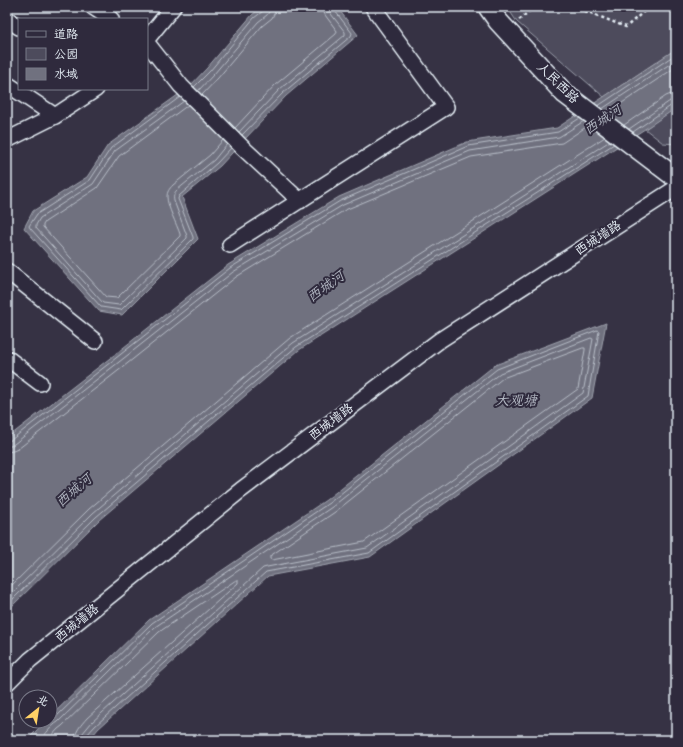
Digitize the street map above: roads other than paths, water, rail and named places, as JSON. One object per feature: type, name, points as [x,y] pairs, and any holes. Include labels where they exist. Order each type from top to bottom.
[{"type":"main road","name":"人民西路","points":[[488,7],[498,21],[565,94],[676,178]]},
{"type":"street","points":[[92,7],[109,18]]},
{"type":"street","points":[[148,38],[172,7]]},
{"type":"street","points":[[230,245],[446,107],[373,7]]},
{"type":"street","points":[[7,19],[18,26]]},
{"type":"street","points":[[148,44],[181,86],[242,147],[300,201]]},
{"type":"street","points":[[7,84],[55,116]]},
{"type":"street","points":[[7,140],[55,116],[94,90]]},
{"type":"street","name":"西城墙路","points":[[7,683],[30,660],[241,490],[440,340],[676,188]]},
{"type":"street","points":[[7,271],[96,341]]},
{"type":"street","points":[[7,358],[40,383]]},
{"type":"water","points":[[262,7],[337,7],[358,35],[286,96],[220,166],[182,197],[198,239],[122,315],[99,311],[24,228],[33,211],[87,177],[108,145],[189,87],[252,15]]},
{"type":"water","name":"西城河","points":[[676,49],[676,108],[299,350],[99,520],[7,611],[7,438],[228,265],[339,197],[467,142],[557,128]]},
{"type":"water","name":"大观塘","points":[[606,323],[592,398],[370,557],[268,576],[98,729],[89,740],[27,740],[38,729],[58,729],[58,709],[149,620],[326,500],[495,365]]}]
